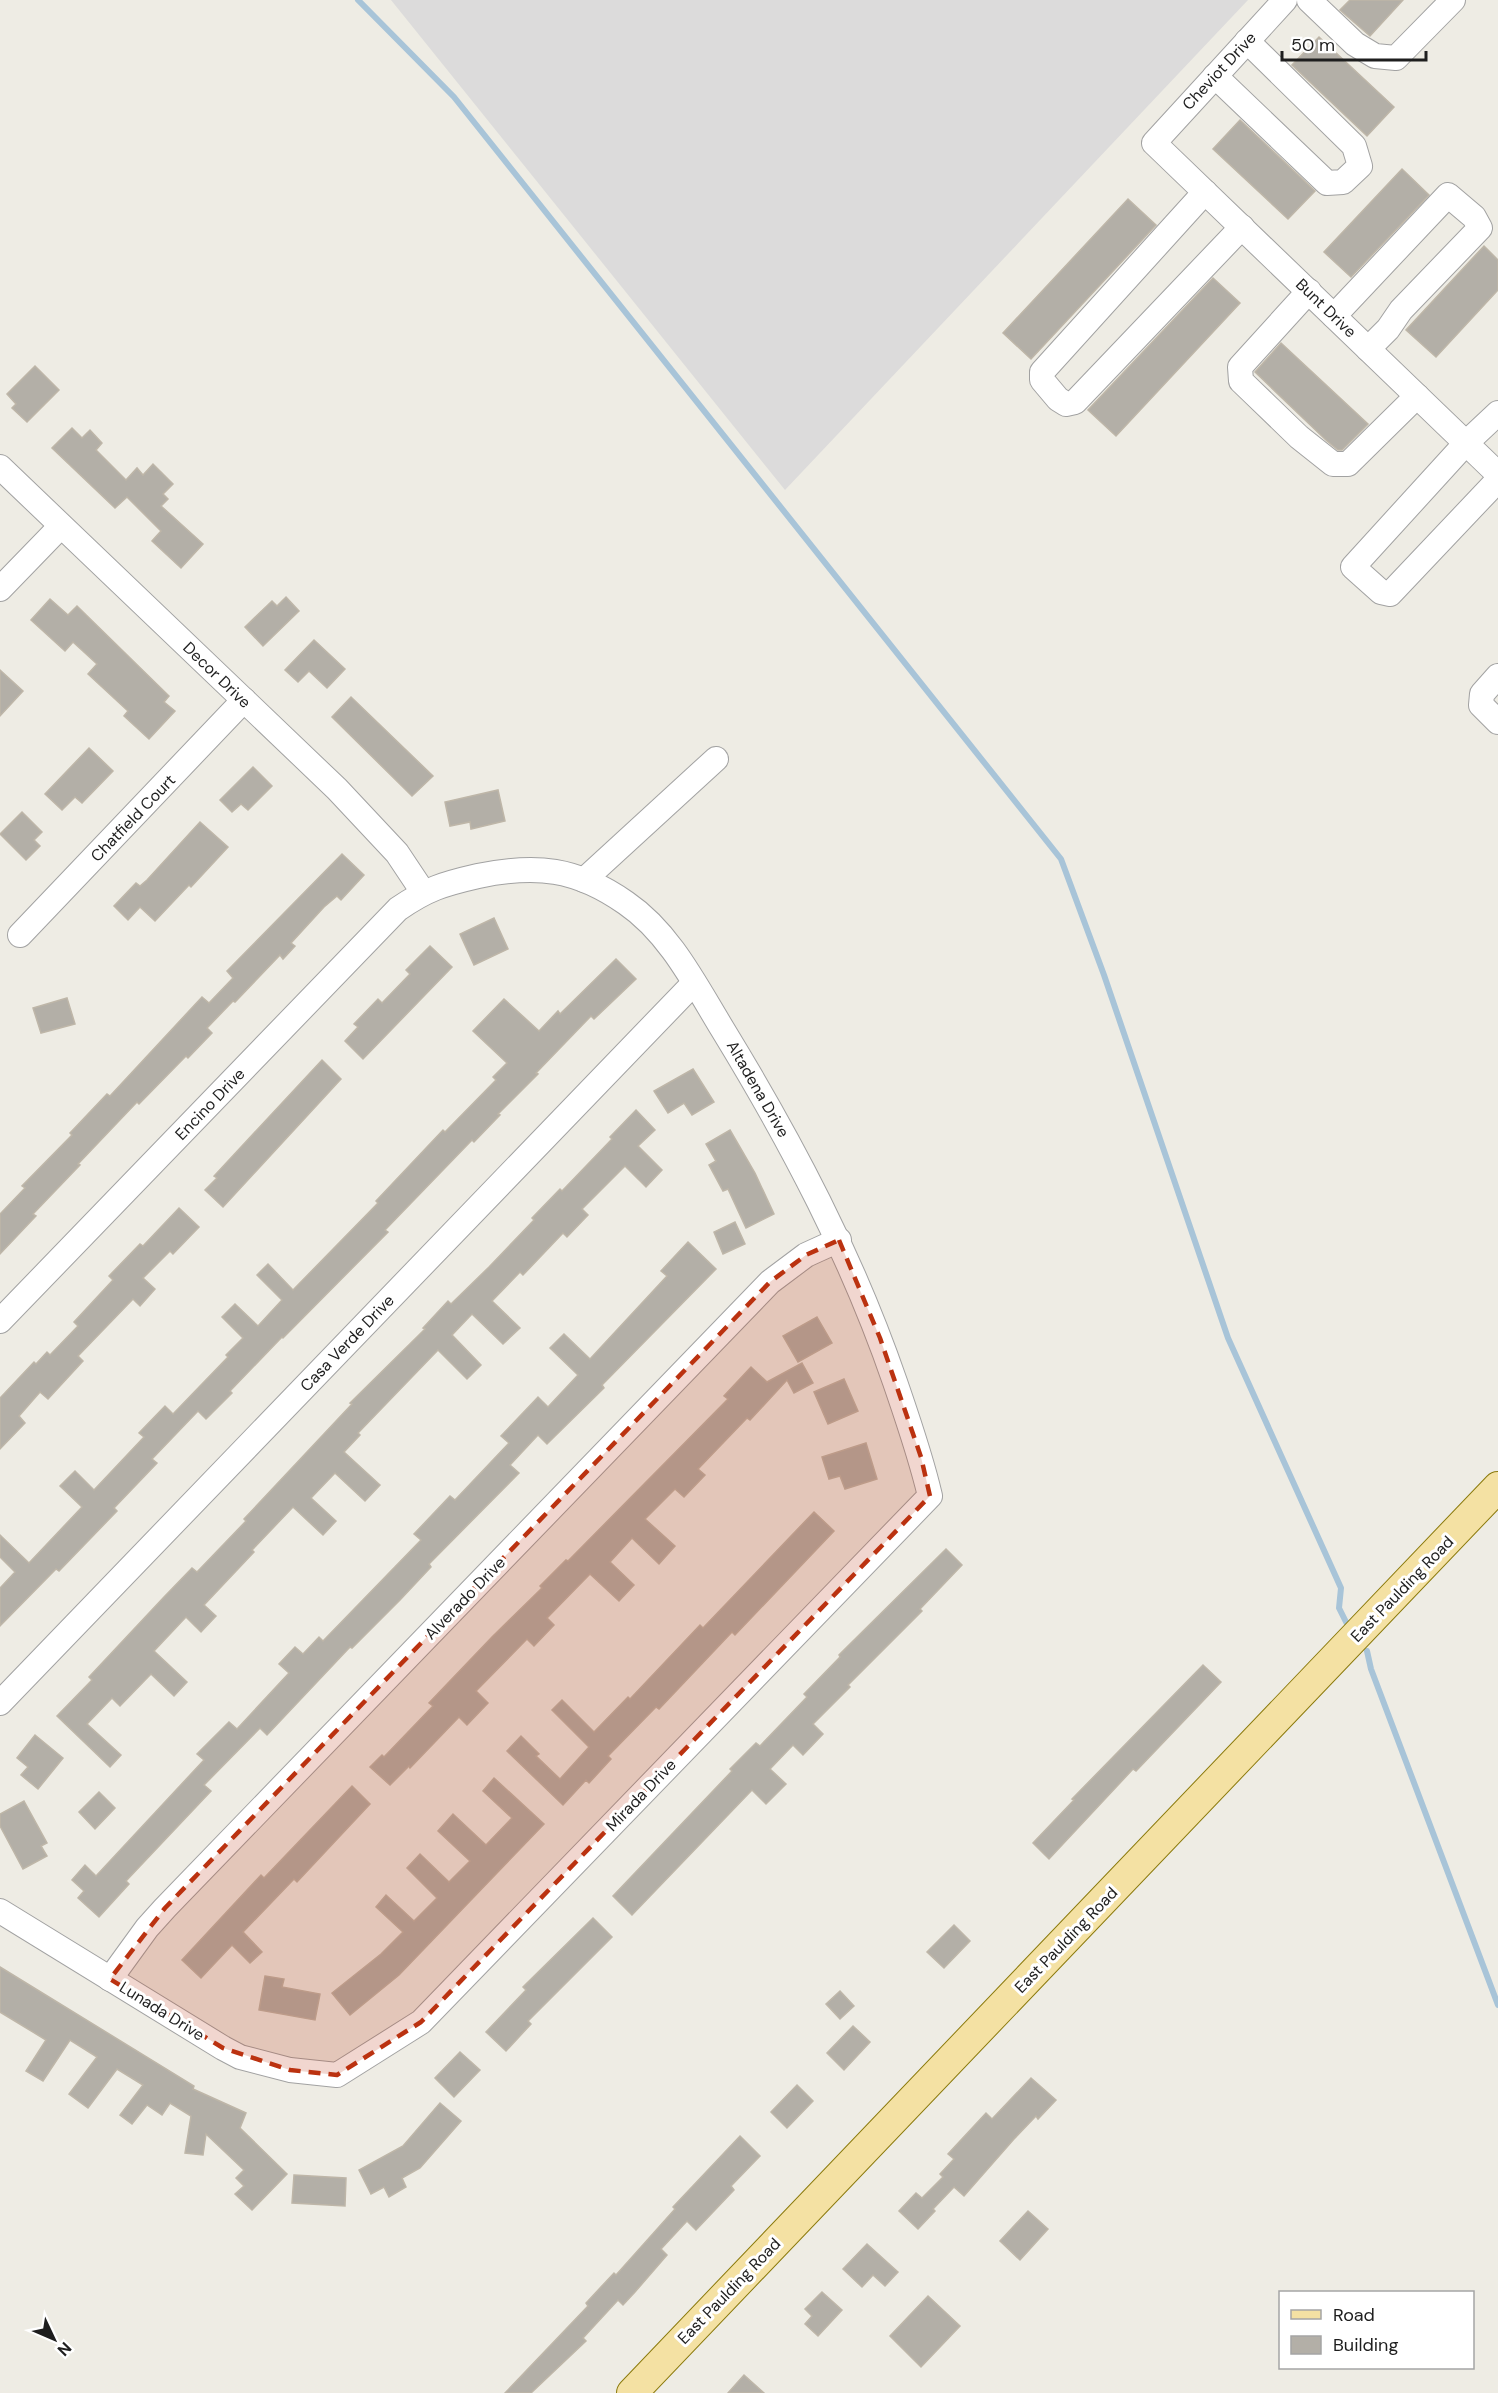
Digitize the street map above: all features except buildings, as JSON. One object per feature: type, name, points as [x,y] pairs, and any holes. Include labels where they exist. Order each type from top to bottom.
[{"type":"main road","name":"East Paulding Road","points":[[632,2393],[1498,1487]]},
{"type":"street","name":"Cheviot Drive","points":[[1154,143],[1285,0]]},
{"type":"street","points":[[1309,0],[1355,44],[1375,56],[1396,58],[1454,0]]},
{"type":"street","points":[[1215,76],[1327,183],[1343,182],[1360,166],[1354,146],[1247,41]]},
{"type":"street","name":"Bunt Drive","points":[[1154,143],[1498,474]]},
{"type":"street","points":[[1204,192],[1042,372],[1042,380],[1058,399],[1066,404],[1075,402],[1242,227]]},
{"type":"street","points":[[1334,316],[1448,195],[1474,217],[1480,228],[1401,310],[1368,349]]},
{"type":"street","points":[[1309,291],[1240,367],[1241,381],[1299,437],[1333,464],[1348,464],[1417,396]]},
{"type":"street","points":[[1498,413],[1466,443],[1353,567],[1381,592],[1390,594],[1498,480]]},
{"type":"street","name":"Decor Drive","points":[[0,467],[244,700],[378,832],[397,853],[423,892]]},
{"type":"street","points":[[0,589],[61,526]]},
{"type":"street","points":[[1498,676],[1482,694],[1481,705],[1498,722]]},
{"type":"street","name":"Chatfield Court","points":[[20,935],[244,700]]},
{"type":"street","points":[[584,880],[716,759]]},
{"type":"street","name":"Altadena Drive","points":[[423,892],[443,884],[511,869],[547,870],[584,880],[603,888],[641,914],[679,959],[769,1105],[839,1240],[880,1338],[921,1457],[930,1496]]},
{"type":"street","name":"Encino Drive","points":[[0,1321],[398,909],[423,892]]},
{"type":"street","name":"Casa Verde Drive","points":[[0,1703],[694,982]]},
{"type":"street","name":"Alverado Drive","points":[[111,1979],[147,1928],[165,1908],[770,1282],[806,1255],[839,1240]]},
{"type":"street","name":"Mirada Drive","points":[[337,2075],[421,2022],[930,1496]]},
{"type":"street","name":"Lunada Drive","points":[[0,1911],[186,2027],[240,2057],[290,2070],[337,2075]]},
{"type":"highlighted area","points":[[839,1240],[880,1338],[921,1457],[930,1496],[421,2022],[337,2075],[290,2070],[223,2048],[110,1979],[165,1908],[770,1282],[806,1255]]},
{"type":"shaded area","points":[[391,0],[1248,0],[785,490]]},
{"type":"waterway","points":[[358,0],[454,97],[1061,859],[1104,975],[1228,1338],[1341,1588],[1339,1608],[1349,1628]]},
{"type":"waterway","points":[[1367,1651],[1371,1669],[1498,2005]]}]
